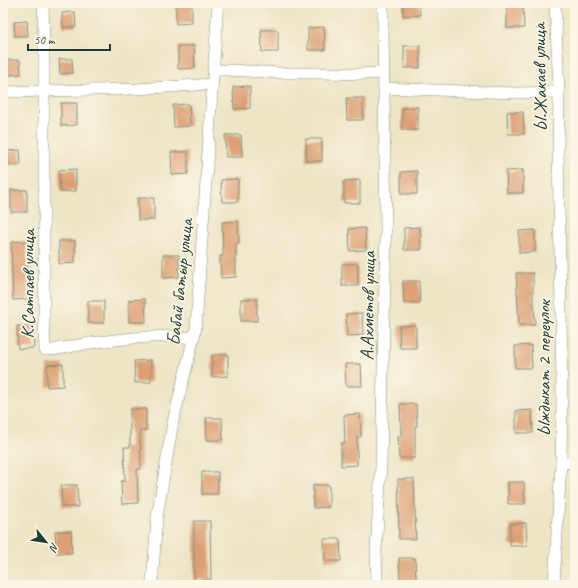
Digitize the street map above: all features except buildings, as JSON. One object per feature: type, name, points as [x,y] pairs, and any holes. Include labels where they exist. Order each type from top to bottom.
[{"type":"street","name":"К.Сатпаев улица","points":[[43,3],[45,350],[133,338],[170,336],[194,338]]},
{"type":"street","name":"Бабай батыр улица","points":[[152,585],[157,517],[174,422],[196,328],[218,3]]},
{"type":"street","name":"А.Ахметов улица","points":[[377,585],[376,551],[381,466],[386,227],[383,3]]},
{"type":"street","name":"Ы.Жакаев улица","points":[[555,3],[559,92],[558,151]]},
{"type":"street","points":[[213,70],[281,73],[383,73]]},
{"type":"street","points":[[3,92],[44,92],[212,84]]},
{"type":"street","points":[[384,88],[518,93],[559,92]]},
{"type":"street","name":"Ыждыхат 2 переулок","points":[[554,585],[561,463],[561,308],[558,151]]},
{"type":"street","points":[[561,463],[575,462]]}]
